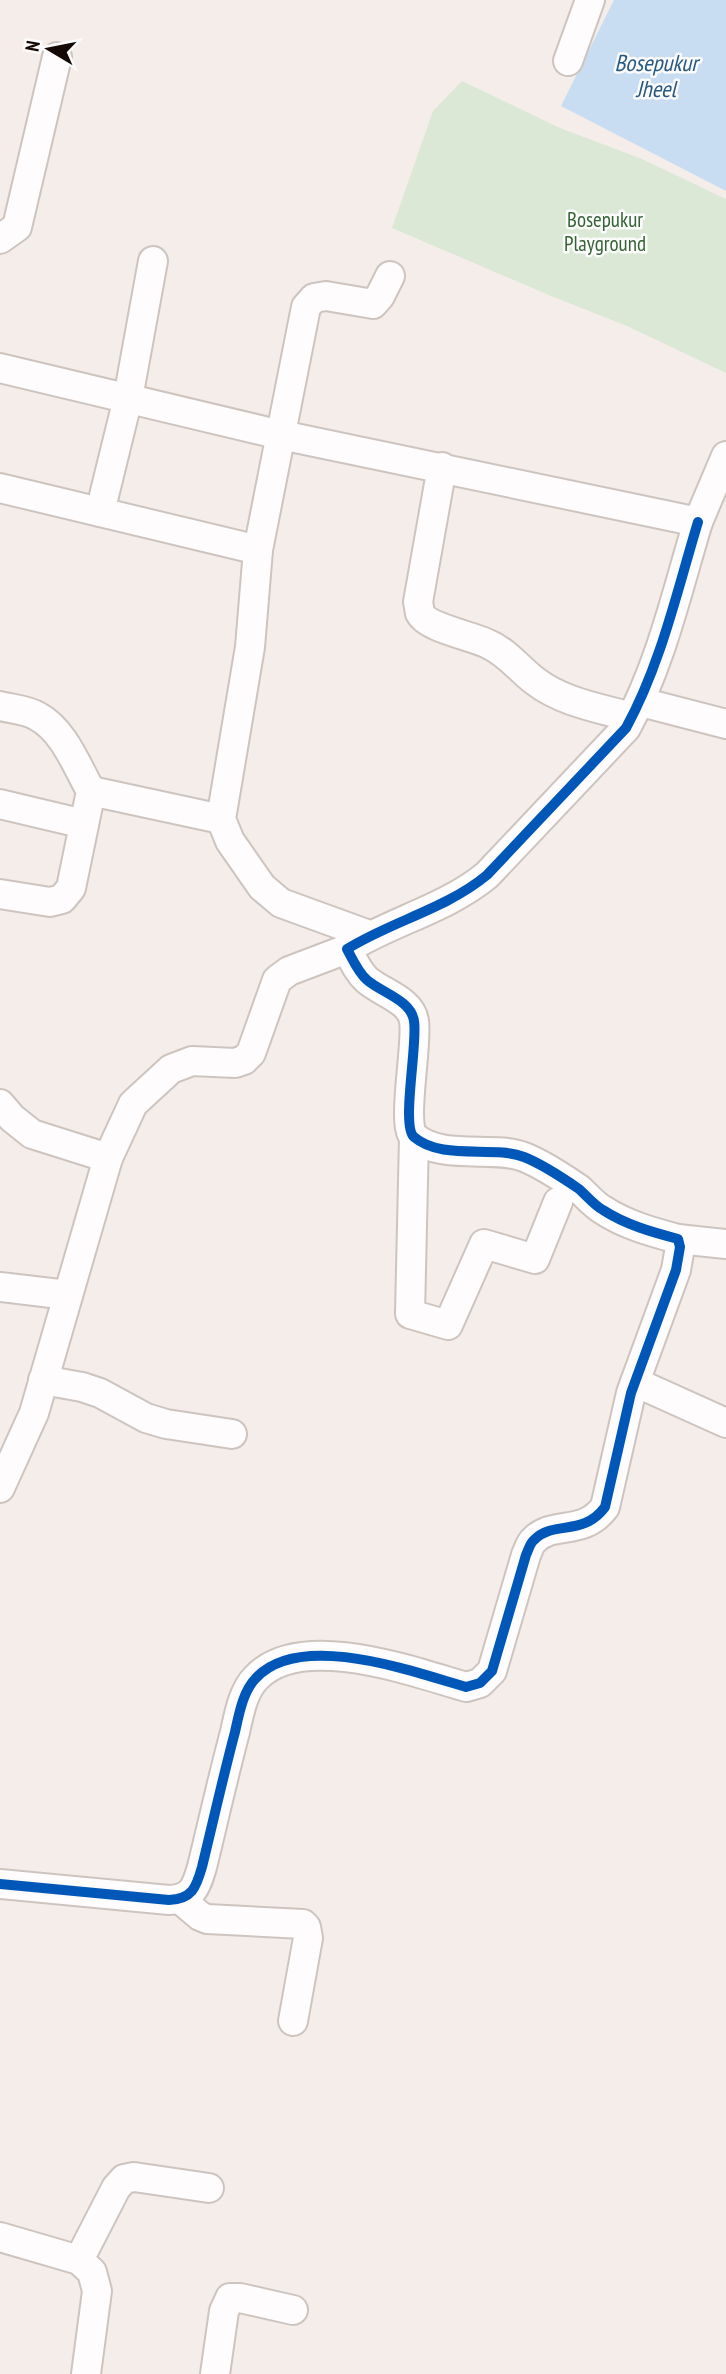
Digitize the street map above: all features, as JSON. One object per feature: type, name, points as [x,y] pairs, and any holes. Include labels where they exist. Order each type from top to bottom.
[{"type":"street","points":[[568,61],[590,0]]},
{"type":"street","points":[[0,239],[18,227],[57,57]]},
{"type":"street","points":[[100,512],[128,398],[153,261]]},
{"type":"street","points":[[358,942],[281,903],[262,887],[230,841],[221,819],[250,647],[258,550],[306,307],[314,298],[326,296],[373,304],[390,276]]},
{"type":"street","points":[[0,368],[281,435],[698,522]]},
{"type":"street","points":[[0,1488],[34,1413],[108,1157],[133,1104],[171,1069],[192,1061],[235,1063],[244,1060],[251,1053],[277,980],[289,971],[454,899],[487,875],[626,728],[636,710],[664,633],[698,522],[726,456]]},
{"type":"street","points":[[442,467],[418,602],[421,615],[430,623],[500,650],[535,681],[565,698],[726,724]]},
{"type":"street","points":[[0,488],[258,550]]},
{"type":"street","points":[[0,706],[36,715],[49,724],[60,736],[91,791],[71,888],[62,899],[50,902],[0,894]]},
{"type":"street","points":[[91,791],[221,819]]},
{"type":"street","points":[[0,804],[84,824]]},
{"type":"street","points":[[358,942],[359,972],[369,982],[404,1004],[414,1018],[409,1115],[410,1131],[414,1137],[429,1145],[468,1153],[505,1153],[527,1158],[578,1188],[628,1224],[678,1239],[726,1244]]},
{"type":"street","points":[[0,1104],[32,1134],[108,1157]]},
{"type":"street","points":[[414,1137],[410,1314],[448,1325],[484,1244],[535,1259],[558,1202]]},
{"type":"street","points":[[181,1900],[189,1895],[198,1882],[243,1700],[253,1679],[264,1670],[298,1658],[344,1656],[370,1660],[466,1687],[480,1683],[492,1671],[526,1555],[533,1540],[551,1530],[578,1526],[590,1521],[598,1517],[605,1507],[619,1439],[635,1382],[676,1270],[678,1239]]},
{"type":"street","points":[[0,1287],[68,1295]]},
{"type":"street","points":[[43,1380],[100,1393],[146,1418],[166,1424],[232,1434]]},
{"type":"street","points":[[635,1382],[726,1423]]},
{"type":"street","points":[[0,1884],[181,1900],[207,1919],[303,1924],[308,1937],[293,2021]]},
{"type":"street","points":[[79,2260],[116,2188],[124,2179],[134,2177],[209,2188]]},
{"type":"street","points":[[0,2237],[79,2260],[92,2272],[97,2291],[86,2374]]},
{"type":"street","points":[[215,2374],[224,2311],[230,2298],[293,2310]]},
{"type":"green space","name":"Bosepukur Playground","points":[[462,81],[560,128],[642,159],[726,199],[726,373],[627,326],[392,228],[433,111]]},
{"type":"water","name":"Bosepukur Jheel","points":[[614,0],[726,0],[726,191],[561,106]]},
{"type":"cycle path","points":[[0,1884],[169,1900],[188,1895],[198,1881],[202,1867],[242,1703],[256,1678],[276,1664],[300,1657],[328,1656],[388,1665],[466,1687],[480,1683],[492,1671],[531,1543],[542,1534],[587,1522],[605,1507],[631,1393],[676,1270],[680,1247],[678,1239],[621,1220],[597,1206],[566,1180],[524,1157],[498,1152],[439,1149],[414,1137],[410,1130],[409,1117],[415,1032],[412,1014],[402,1002],[364,977],[347,949],[437,906],[487,875],[626,728],[659,653],[698,522]]}]
